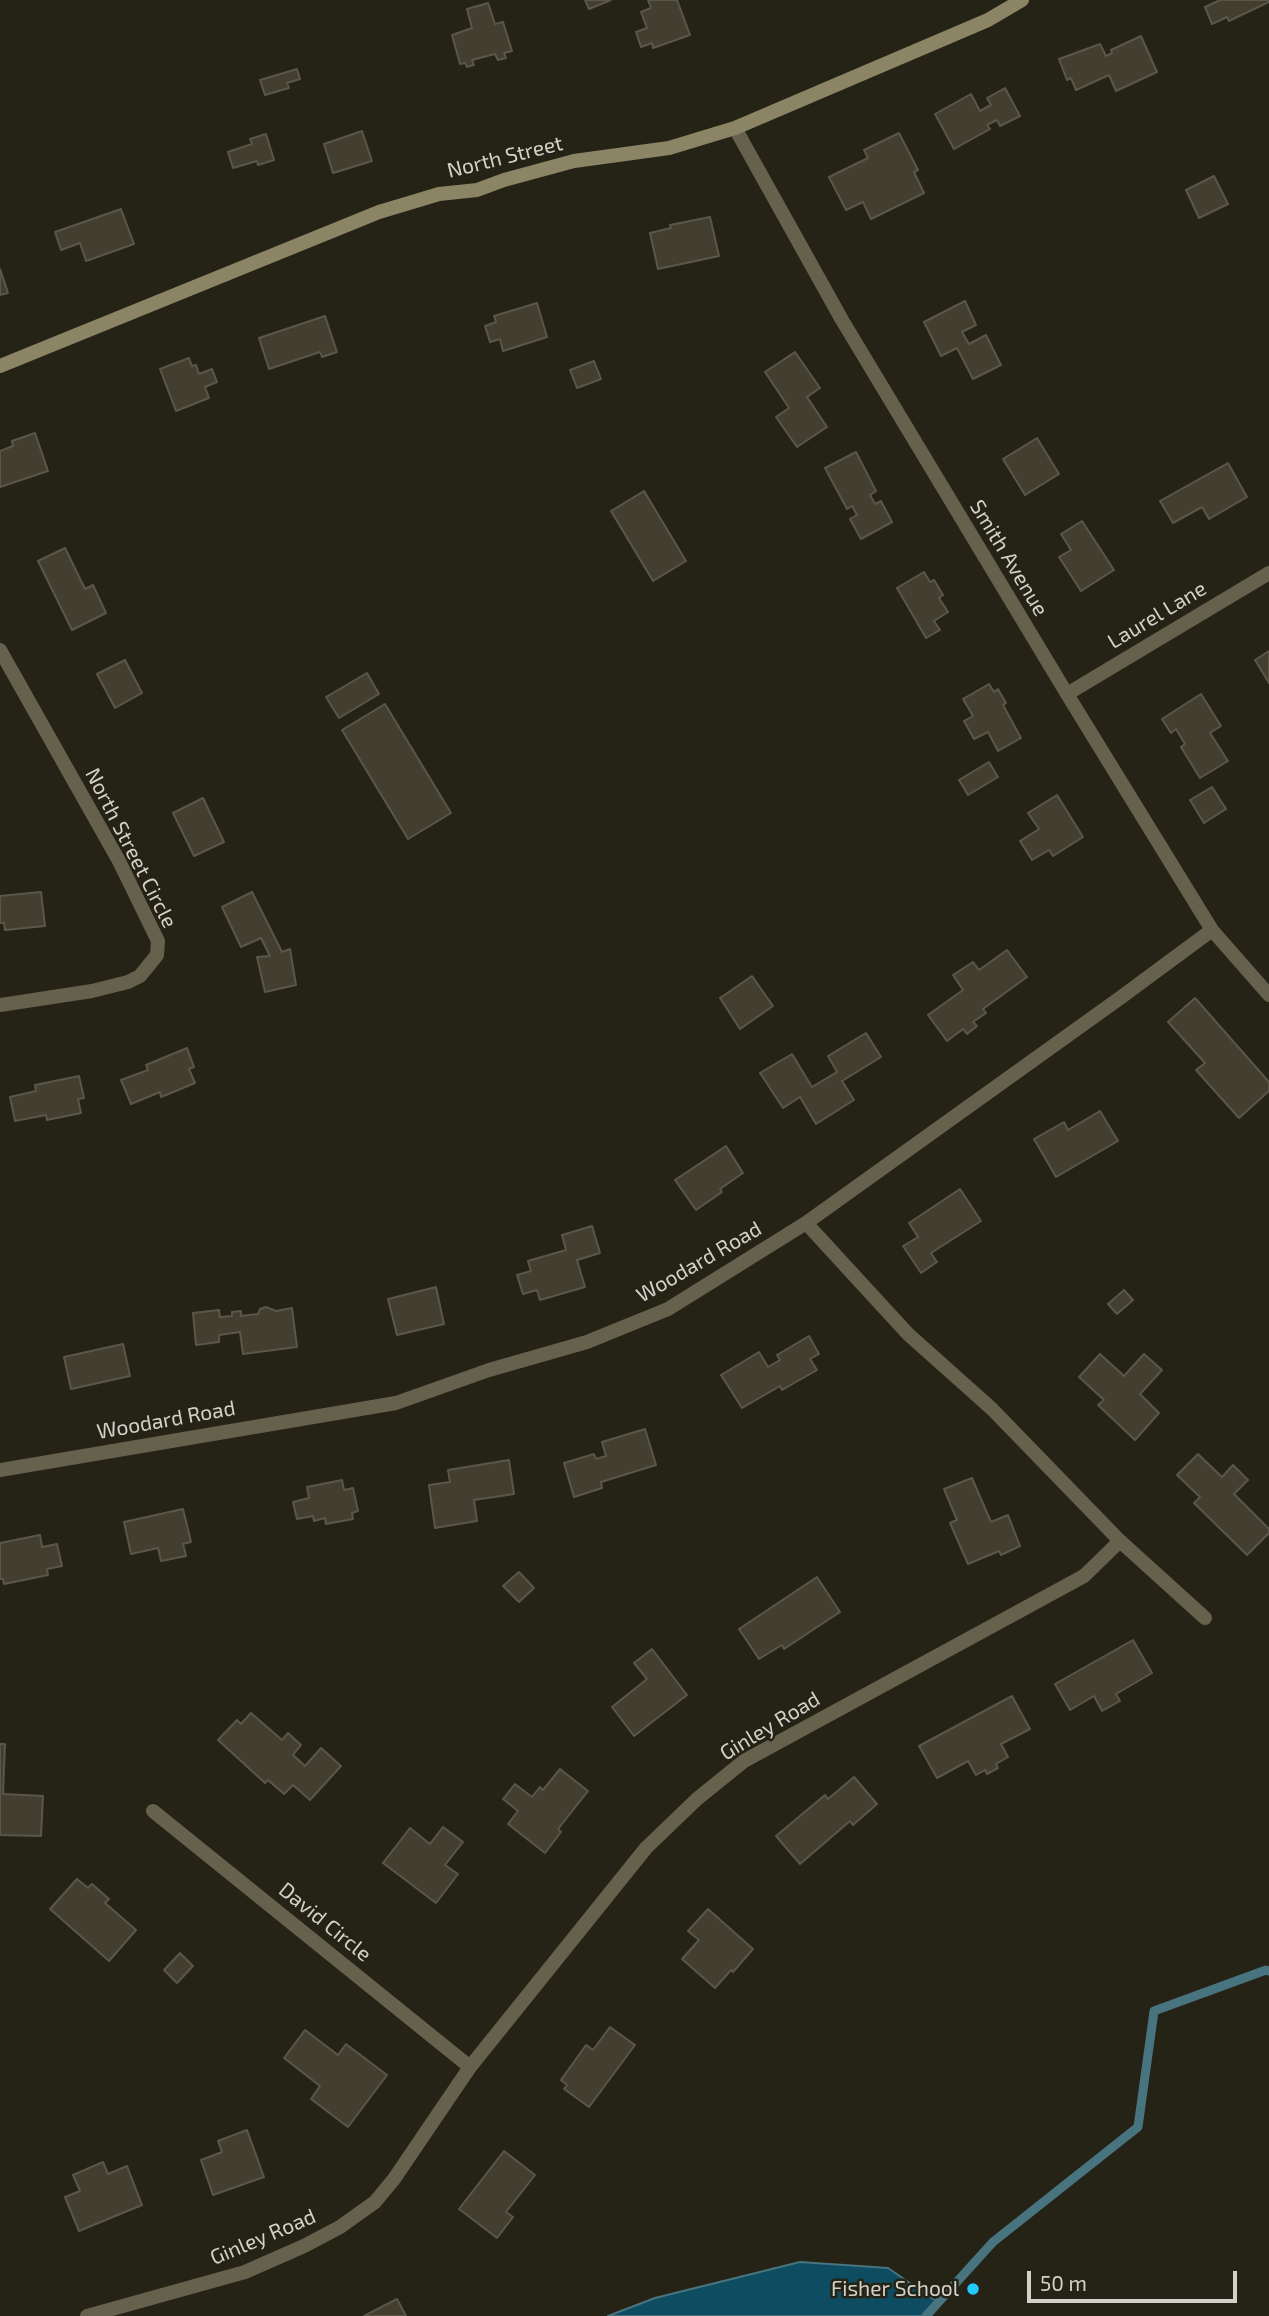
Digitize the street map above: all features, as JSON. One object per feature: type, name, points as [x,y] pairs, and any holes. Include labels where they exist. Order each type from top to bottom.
[{"type":"street","name":"North Street","points":[[0,366],[379,212],[439,194],[477,190],[574,161],[669,148],[734,128],[988,20],[1022,0]]},
{"type":"street","name":"Smith Avenue","points":[[734,128],[842,320],[1066,694],[1212,930],[1269,995]]},
{"type":"street","name":"Laurel Lane","points":[[1066,694],[1269,573]]},
{"type":"street","name":"North Street Circle","points":[[0,650],[119,861],[158,941],[157,955],[140,976],[128,982],[0,1005]]},
{"type":"street","name":"Woodard Road","points":[[0,1470],[396,1403],[489,1370],[587,1342],[668,1309],[806,1223],[1212,930]]},
{"type":"street","points":[[806,1223],[908,1334],[992,1409],[1120,1541],[1205,1618]]},
{"type":"street","name":"Ginley Road","points":[[88,2316],[245,2272],[340,2227],[374,2202],[394,2179],[470,2067],[646,1848],[697,1800],[744,1761],[1084,1576],[1120,1541]]},
{"type":"street","name":"David Circle","points":[[153,1811],[470,2067]]},
{"type":"water","points":[[800,2262],[888,2268],[936,2301],[926,2316],[608,2316],[655,2298]]},
{"type":"building","points":[[585,0],[611,0],[589,9]]},
{"type":"building","points":[[648,0],[677,0],[690,35],[653,48],[652,43],[641,47],[636,32],[647,28],[641,12],[651,8]]},
{"type":"building","points":[[1220,0],[1269,2],[1229,21],[1227,17],[1212,24],[1205,7]]},
{"type":"building","points":[[488,3],[495,24],[503,22],[512,51],[504,53],[506,58],[498,60],[495,54],[472,60],[474,65],[467,67],[465,63],[460,64],[452,35],[472,28],[467,9]]},
{"type":"building","points":[[1141,36],[1157,72],[1116,91],[1109,75],[1076,90],[1071,78],[1067,80],[1059,59],[1100,44],[1106,56],[1112,53],[1111,50]]},
{"type":"building","points":[[297,69],[300,79],[287,83],[289,88],[265,95],[260,80]]},
{"type":"building","points":[[1005,88],[1020,116],[1000,126],[997,120],[987,125],[990,129],[954,149],[935,114],[971,94],[980,111],[991,105],[987,98]]},
{"type":"building","points":[[362,131],[372,161],[333,173],[324,144]]},
{"type":"building","points":[[899,133],[918,170],[914,172],[924,193],[871,219],[863,202],[846,210],[829,177],[868,158],[864,150]]},
{"type":"building","points":[[266,134],[274,160],[258,165],[257,161],[233,168],[228,152],[252,144],[250,139]]},
{"type":"building","points":[[1214,176],[1228,204],[1199,218],[1186,190]]},
{"type":"building","points":[[121,209],[134,244],[86,261],[80,243],[61,250],[55,232]]},
{"type":"building","points":[[710,217],[719,256],[658,269],[650,233],[671,228],[670,225]]},
{"type":"building","points":[[0,269],[8,293],[0,295]]},
{"type":"building","points":[[965,301],[976,325],[962,332],[969,344],[986,335],[1001,365],[973,379],[957,348],[941,356],[924,322]]},
{"type":"building","points":[[537,303],[547,337],[503,351],[500,339],[490,342],[485,326],[496,322],[494,316]]},
{"type":"building","points":[[325,316],[337,352],[322,357],[320,352],[269,369],[259,338]]},
{"type":"building","points":[[795,352],[820,388],[807,397],[827,427],[797,447],[776,417],[789,408],[765,372]]},
{"type":"building","points":[[189,358],[192,366],[196,365],[199,374],[212,369],[217,382],[205,387],[209,398],[176,411],[160,369]]},
{"type":"building","points":[[594,361],[601,379],[577,388],[570,370]]},
{"type":"building","points":[[35,433],[48,471],[0,487],[0,451],[13,446],[12,441]]},
{"type":"building","points":[[1037,438],[1059,474],[1025,495],[1003,459]]},
{"type":"building","points":[[856,452],[876,491],[870,495],[875,504],[881,501],[892,522],[861,539],[850,519],[857,515],[852,506],[847,509],[825,468]]},
{"type":"building","points":[[1228,463],[1247,497],[1209,519],[1202,507],[1173,523],[1160,501]]},
{"type":"building","points":[[644,491],[686,561],[653,581],[611,511]]},
{"type":"building","points":[[1082,521],[1114,570],[1081,591],[1059,557],[1071,550],[1061,534]]},
{"type":"building","points":[[65,548],[85,589],[93,585],[106,613],[72,630],[38,561]]},
{"type":"building","points":[[924,572],[930,582],[934,580],[943,595],[939,598],[948,612],[934,621],[940,630],[926,638],[897,588]]},
{"type":"building","points":[[1269,651],[1269,683],[1255,660]]},
{"type":"building","points":[[125,660],[142,693],[115,708],[97,674]]},
{"type":"building","points":[[367,673],[379,694],[339,718],[326,697]]},
{"type":"building","points":[[989,684],[994,692],[998,689],[1006,703],[1003,705],[1021,738],[998,751],[988,732],[974,739],[964,721],[973,716],[963,699]]},
{"type":"building","points":[[1201,694],[1221,726],[1210,733],[1228,761],[1200,778],[1181,747],[1185,744],[1176,729],[1171,733],[1162,719]]},
{"type":"building","points":[[385,704],[451,813],[408,839],[342,730]]},
{"type":"building","points":[[989,762],[998,777],[968,795],[959,780]]},
{"type":"building","points":[[1212,787],[1226,809],[1204,823],[1190,800]]},
{"type":"building","points":[[1057,795],[1083,837],[1053,856],[1049,850],[1032,860],[1020,841],[1039,829],[1028,813]]},
{"type":"building","points":[[203,798],[224,842],[194,856],[173,813]]},
{"type":"building","points":[[41,892],[45,926],[5,930],[4,923],[0,923],[0,896]]},
{"type":"building","points":[[252,892],[282,952],[290,949],[296,985],[265,992],[257,957],[270,956],[261,938],[241,947],[222,907]]},
{"type":"building","points":[[1007,950],[1027,977],[983,1009],[986,1013],[973,1022],[977,1026],[967,1034],[963,1029],[947,1041],[928,1015],[963,990],[953,975],[973,962],[979,970]]},
{"type":"building","points":[[752,976],[773,1006],[740,1029],[720,998]]},
{"type":"building","points":[[1195,998],[1269,1082],[1269,1091],[1239,1118],[1196,1070],[1205,1063],[1168,1022]]},
{"type":"building","points":[[866,1033],[881,1057],[842,1081],[854,1100],[816,1124],[800,1097],[783,1108],[760,1073],[792,1054],[812,1087],[837,1072],[828,1056]]},
{"type":"building","points":[[187,1048],[194,1067],[189,1069],[195,1083],[161,1097],[160,1092],[131,1104],[121,1080],[148,1070],[146,1065]]},
{"type":"building","points":[[79,1076],[84,1098],[78,1099],[81,1113],[47,1120],[46,1115],[15,1121],[10,1097],[36,1091],[35,1085]]},
{"type":"building","points":[[1100,1111],[1118,1141],[1056,1177],[1034,1139],[1064,1122],[1068,1130]]},
{"type":"building","points":[[726,1146],[743,1173],[696,1210],[675,1180]]},
{"type":"building","points":[[960,1189],[981,1221],[931,1253],[937,1262],[921,1273],[903,1246],[918,1237],[909,1223]]},
{"type":"building","points":[[592,1226],[600,1253],[577,1260],[585,1287],[540,1300],[537,1290],[523,1294],[517,1275],[531,1271],[528,1261],[566,1250],[562,1235]]},
{"type":"building","points":[[436,1287],[444,1324],[397,1335],[388,1299]]},
{"type":"building","points":[[1124,1290],[1133,1300],[1117,1314],[1108,1304]]},
{"type":"building","points":[[266,1307],[276,1311],[292,1308],[297,1347],[243,1354],[240,1332],[219,1335],[219,1342],[196,1345],[193,1313],[219,1310],[220,1317],[232,1316],[232,1312],[241,1311],[241,1316],[258,1314],[260,1309]]},
{"type":"building","points":[[809,1336],[819,1354],[810,1359],[817,1370],[782,1390],[780,1386],[742,1408],[721,1375],[759,1352],[768,1367],[780,1360],[777,1355]]},
{"type":"building","points":[[123,1344],[130,1376],[71,1389],[64,1357]]},
{"type":"building","points":[[1100,1354],[1124,1376],[1144,1354],[1162,1370],[1140,1394],[1159,1413],[1135,1440],[1098,1405],[1104,1400],[1079,1377]]},
{"type":"building","points":[[645,1429],[656,1465],[601,1482],[602,1488],[574,1497],[564,1463],[594,1454],[596,1459],[606,1456],[602,1442]]},
{"type":"building","points":[[1198,1454],[1222,1477],[1233,1465],[1248,1480],[1234,1494],[1269,1529],[1269,1533],[1247,1555],[1194,1503],[1200,1497],[1177,1475]]},
{"type":"building","points":[[509,1460],[514,1494],[474,1500],[477,1521],[435,1528],[429,1485],[450,1482],[448,1470]]},
{"type":"building","points":[[972,1478],[991,1522],[1008,1515],[1020,1546],[1001,1555],[999,1551],[968,1564],[950,1523],[957,1520],[944,1489]]},
{"type":"building","points":[[342,1480],[344,1490],[353,1488],[358,1511],[352,1513],[353,1519],[326,1524],[325,1518],[314,1521],[313,1516],[297,1519],[293,1502],[309,1498],[307,1487]]},
{"type":"building","points":[[183,1509],[191,1542],[183,1544],[186,1556],[161,1561],[158,1548],[131,1554],[124,1522]]},
{"type":"building","points":[[40,1535],[42,1547],[57,1544],[62,1566],[47,1569],[48,1575],[4,1584],[3,1579],[0,1579],[0,1543]]},
{"type":"building","points":[[519,1572],[534,1588],[519,1602],[503,1586]]},
{"type":"building","points":[[817,1577],[840,1612],[784,1649],[782,1645],[759,1659],[739,1629]]},
{"type":"building","points":[[1133,1640],[1152,1673],[1116,1694],[1120,1701],[1102,1711],[1094,1696],[1070,1710],[1055,1684]]},
{"type":"building","points":[[652,1649],[687,1695],[634,1736],[612,1707],[647,1679],[634,1663]]},
{"type":"building","points":[[1012,1696],[1030,1729],[1001,1744],[1008,1757],[996,1764],[998,1768],[987,1774],[985,1770],[976,1775],[968,1761],[937,1778],[919,1746]]},
{"type":"building","points":[[251,1713],[282,1740],[288,1733],[301,1745],[293,1755],[305,1766],[321,1748],[341,1766],[310,1800],[293,1785],[284,1794],[268,1780],[265,1783],[218,1740],[237,1720],[241,1724]]},
{"type":"building","points":[[0,1744],[5,1744],[3,1794],[43,1796],[41,1836],[0,1835]]},
{"type":"building","points":[[560,1769],[588,1791],[558,1829],[561,1832],[545,1853],[508,1824],[518,1811],[503,1799],[515,1784],[532,1797],[540,1787],[543,1790]]},
{"type":"building","points":[[854,1777],[877,1804],[853,1825],[850,1821],[800,1864],[776,1836],[825,1795],[828,1799]]},
{"type":"building","points":[[443,1827],[463,1842],[445,1865],[458,1874],[436,1903],[383,1863],[410,1828],[430,1844]]},
{"type":"building","points":[[77,1879],[88,1888],[92,1884],[109,1899],[105,1903],[136,1930],[109,1961],[50,1909]]},
{"type":"building","points":[[708,1909],[753,1949],[715,1988],[682,1959],[699,1940],[688,1931]]},
{"type":"building","points":[[180,1953],[193,1966],[177,1983],[164,1970]]},
{"type":"building","points":[[610,2027],[635,2045],[589,2107],[564,2089],[567,2085],[561,2080],[586,2045],[593,2050]]},
{"type":"building","points":[[305,2030],[338,2055],[346,2044],[387,2075],[348,2127],[311,2099],[320,2086],[284,2058]]},
{"type":"building","points":[[247,2130],[264,2177],[213,2195],[201,2160],[222,2152],[218,2141]]},
{"type":"building","points":[[504,2151],[535,2175],[506,2212],[513,2217],[497,2238],[459,2209]]},
{"type":"building","points":[[103,2162],[108,2174],[127,2166],[142,2205],[79,2231],[65,2197],[80,2191],[73,2175]]},
{"type":"building","points":[[397,2299],[406,2316],[364,2316]]},
{"type":"waterway","points":[[926,2316],[993,2242],[1138,2127],[1154,2011],[1269,1971]]},
{"type":"place","name":"Fisher School","points":[[973,2289]]}]
